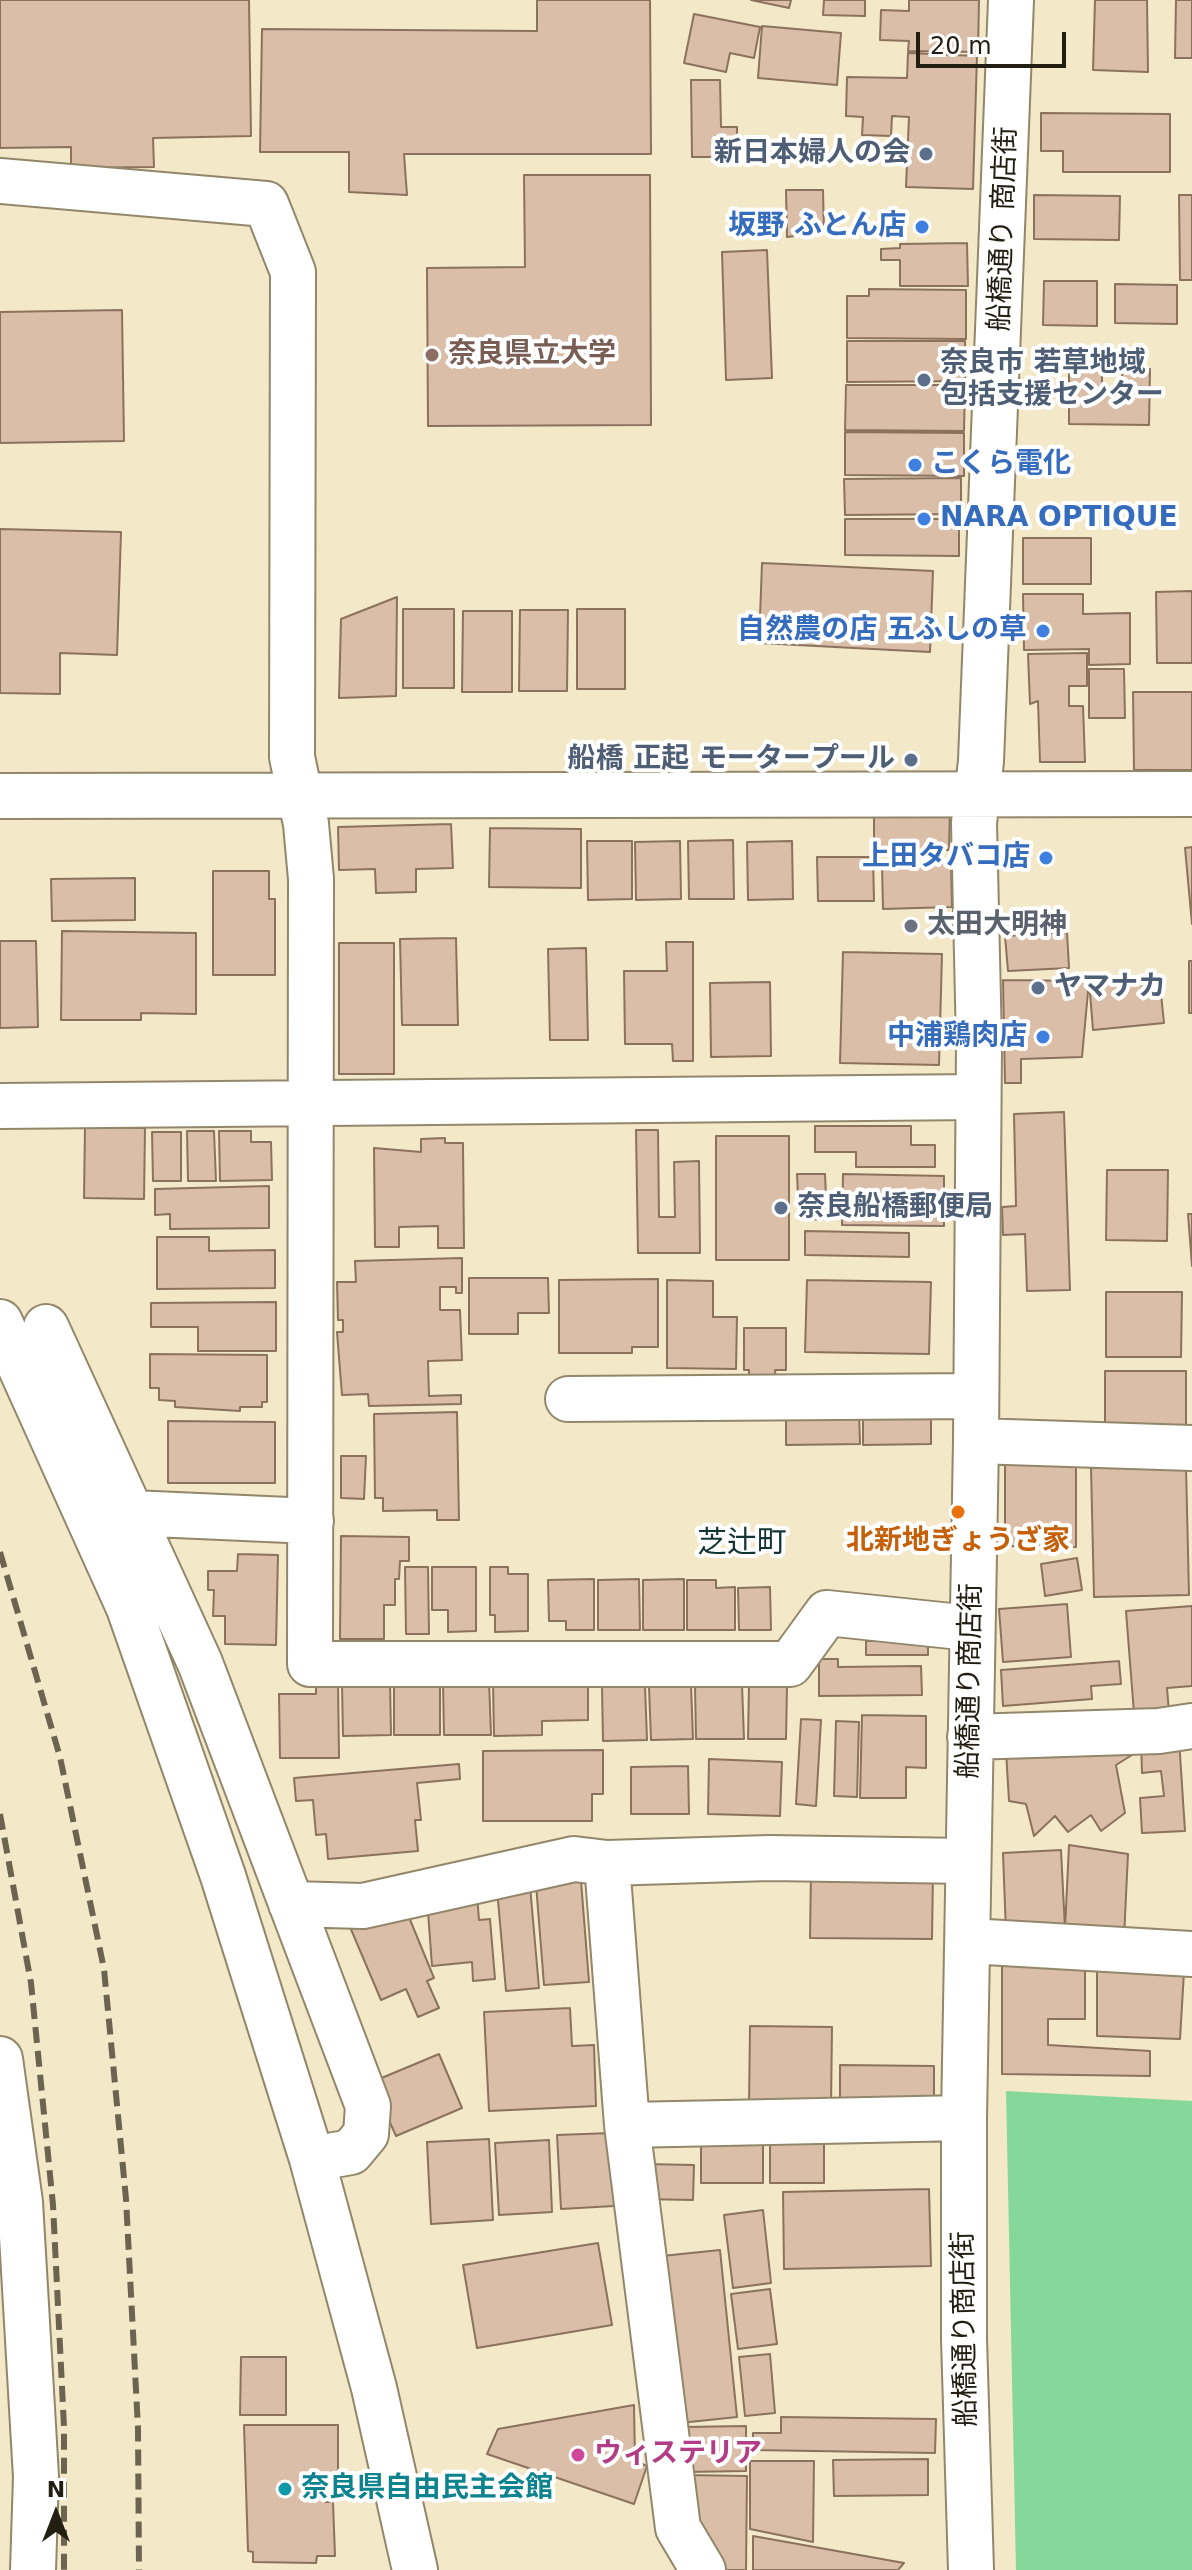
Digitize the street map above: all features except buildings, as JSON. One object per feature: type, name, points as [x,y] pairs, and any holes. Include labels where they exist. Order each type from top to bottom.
[{"type":"street","name":"船橋通り 商店街","points":[[977,792],[1006,195],[1011,0]]},
{"type":"street","points":[[0,181],[266,204],[293,272],[292,757],[311,879],[310,1664],[790,1664],[827,1613],[970,1628]]},
{"type":"street","name":"船橋通り商店街","points":[[971,2570],[964,2339],[964,2118],[969,1941],[970,1628],[976,1441],[974,823],[977,792]]},
{"type":"street","points":[[0,796],[1192,794]]},
{"type":"street","points":[[0,1106],[311,1100],[977,1097]]},
{"type":"street","points":[[0,1322],[129,1608],[223,1876],[312,2159],[374,2388],[415,2570]]},
{"type":"street","points":[[46,1327],[200,1663],[368,2106],[366,2134],[351,2152],[312,2159]]},
{"type":"street","points":[[568,1399],[975,1396]]},
{"type":"street","points":[[976,1441],[1192,1448]]},
{"type":"street","points":[[131,1513],[311,1521]]},
{"type":"street","points":[[970,1737],[1159,1731],[1192,1726]]},
{"type":"street","points":[[291,1904],[363,1906],[574,1859],[607,1863],[769,1858],[968,1861]]},
{"type":"street","points":[[607,1863],[627,2125],[678,2528],[703,2570]]},
{"type":"street","points":[[969,1941],[1192,1954]]},
{"type":"street","points":[[0,2059],[21,2217],[36,2477],[33,2570]]},
{"type":"street","points":[[627,2125],[964,2118]]},
{"type":"green space","points":[[1006,2091],[1192,2101],[1192,2570],[1016,2570]]},
{"type":"railway","points":[[0,1552],[60,1757],[104,1969],[126,2199],[138,2428],[139,2570]]},
{"type":"railway","points":[[0,1814],[31,1983],[53,2205],[64,2427],[64,2570]]},
{"type":"place","name":"新日本婦人の会","points":[[926,154]]},
{"type":"place","name":"坂野 ふとん店","points":[[922,227]]},
{"type":"place","name":"奈良県立大学","points":[[432,355]]},
{"type":"place","name":"奈良市 若草地域 包括支援センター","points":[[924,380]]},
{"type":"place","name":"こくら電化","points":[[915,465]]},
{"type":"place","name":"NARA OPTIQUE","points":[[924,519]]},
{"type":"place","name":"自然農の店 五ふしの草","points":[[1043,631]]},
{"type":"place","name":"船橋 正起 モータープール","points":[[911,760]]},
{"type":"place","name":"上田タバコ店","points":[[1046,858]]},
{"type":"place","name":"太田大明神","points":[[911,926]]},
{"type":"place","name":"ヤマナカ","points":[[1038,988]]},
{"type":"place","name":"中浦鶏肉店","points":[[1043,1037]]},
{"type":"place","name":"奈良船橋郵便局","points":[[781,1208]]},
{"type":"place","name":"北新地ぎょうざ家","points":[[958,1512]]},
{"type":"place","name":"ウィステリア","points":[[578,2455]]},
{"type":"place","name":"奈良県自由民主会館","points":[[285,2489]]},
{"type":"district","name":"芝辻町","points":[[742,1544]]}]
